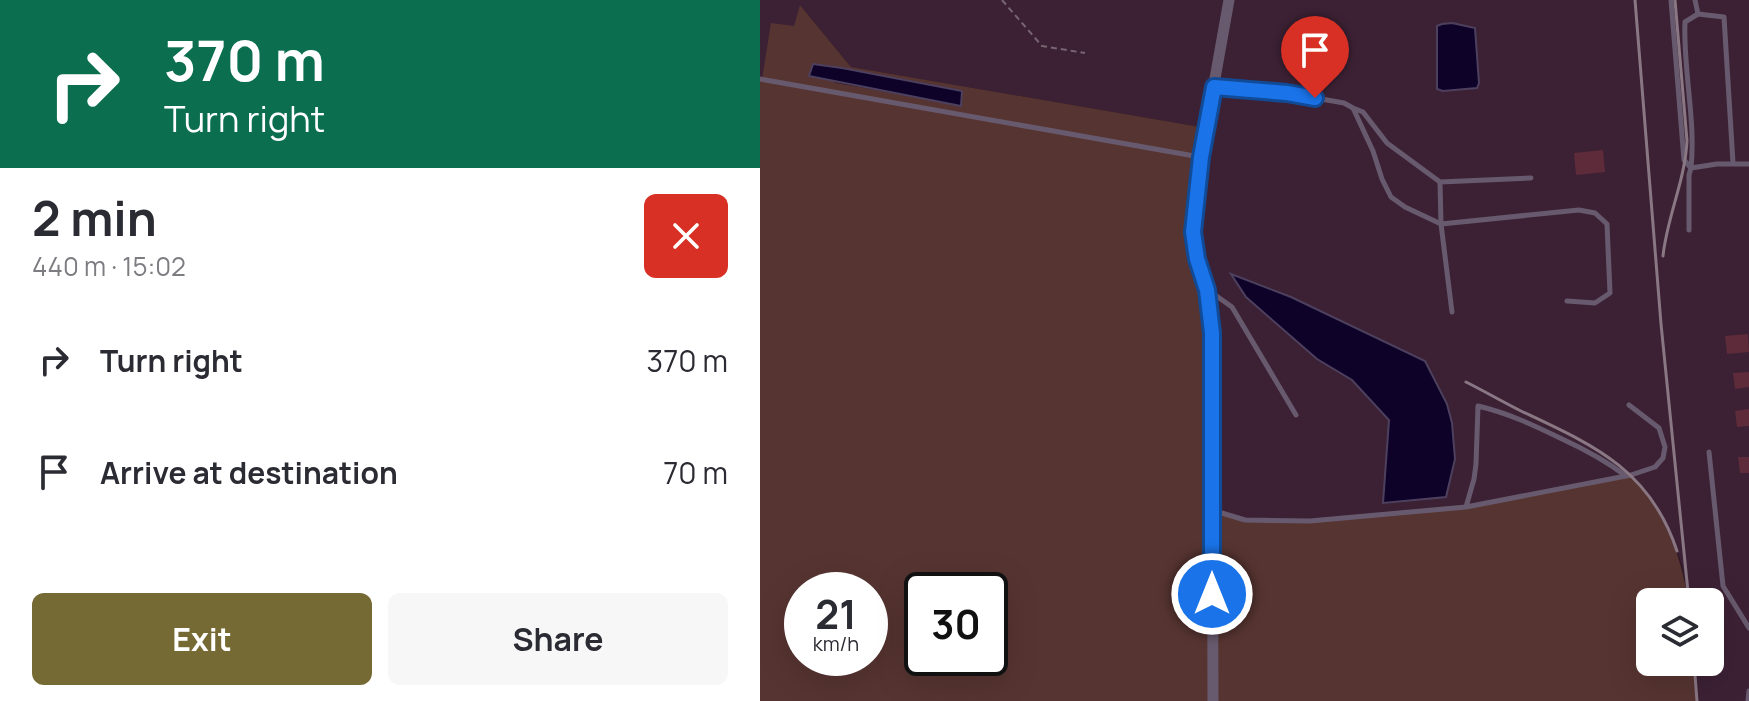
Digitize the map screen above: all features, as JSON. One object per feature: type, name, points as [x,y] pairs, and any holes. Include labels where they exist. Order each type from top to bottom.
[{"type":"street","points":[[1213,701],[1212,333],[1207,290],[1197,259],[1193,232],[1201,157],[1229,0]]},
{"type":"lane","points":[[1671,0],[1684,160],[1691,168]]},
{"type":"lane","points":[[1695,0],[1698,14]]},
{"type":"lane","points":[[1689,230],[1689,175],[1693,147],[1684,46],[1685,22],[1698,14],[1724,17],[1733,163]]},
{"type":"lane","points":[[760,79],[1201,157]]},
{"type":"lane","points":[[1214,87],[1287,93],[1344,103],[1363,112],[1387,143],[1440,182],[1531,178]]},
{"type":"lane","points":[[1353,108],[1391,197],[1441,224],[1579,210],[1595,213],[1607,224],[1610,293],[1595,303],[1567,301]]},
{"type":"lane","points":[[1691,168],[1749,164]]},
{"type":"lane","points":[[1440,182],[1441,224],[1452,312]]},
{"type":"lane","points":[[1207,290],[1232,307],[1296,415]]},
{"type":"lane","points":[[1212,510],[1245,520],[1310,521],[1466,507],[1626,476],[1655,467],[1663,458],[1665,447],[1659,428],[1629,405]]},
{"type":"lane","points":[[1466,507],[1476,464],[1478,406],[1530,422],[1593,453],[1626,476]]},
{"type":"lane","points":[[1709,452],[1723,586],[1749,628]]},
{"type":"lane","points":[[1748,701],[1749,691]]},
{"type":"path","points":[[1002,0],[1042,46],[1085,53]]},
{"type":"shaded area","points":[[760,0],[1749,0],[1749,701],[1697,701],[1695,676],[1724,676],[1724,588],[1686,588],[1674,541],[1649,496],[1466,507],[1310,521],[1245,520],[1212,510],[1193,232],[1206,128],[851,67],[801,6],[795,26],[760,79]]},
{"type":"shaded area","points":[[800,5],[851,67],[1206,128],[1193,232],[1207,290],[1212,510],[1245,520],[1310,521],[1466,507],[1631,475],[1670,534],[1686,588],[1636,588],[1636,676],[1695,676],[1697,701],[760,701],[760,79],[771,23],[794,26]],"holes":[[[813,64],[961,91],[961,105],[836,83]]]},
{"type":"shaded area","points":[[1452,23],[1475,28],[1477,88],[1437,89],[1437,26]]},
{"type":"shaded area","points":[[813,64],[962,91],[961,106],[809,76]]},
{"type":"shaded area","points":[[1231,274],[1291,297],[1425,361],[1447,404],[1452,423],[1455,459],[1446,497],[1383,503],[1389,420],[1352,380],[1317,359],[1246,297]]},
{"type":"building","points":[[1603,150],[1605,172],[1576,175],[1574,153]]},
{"type":"building","points":[[1748,334],[1749,352],[1727,354],[1725,336]]},
{"type":"building","points":[[1749,372],[1749,387],[1735,389],[1733,373]]},
{"type":"building","points":[[1749,409],[1749,426],[1737,427],[1735,411]]},
{"type":"building","points":[[1738,457],[1749,457],[1749,473],[1740,473]]},
{"type":"railway","points":[[1635,0],[1661,324],[1688,588]]},
{"type":"railway","points":[[1663,256],[1687,141],[1675,0]]},
{"type":"railway","points":[[1466,382],[1572,436],[1616,463],[1651,499],[1677,551]]},
{"type":"railway","points":[[1695,676],[1697,701]]},
{"type":"route","points":[[1212,594],[1212,333],[1207,290],[1197,259],[1193,232],[1201,157],[1214,87],[1315,98]]}]
